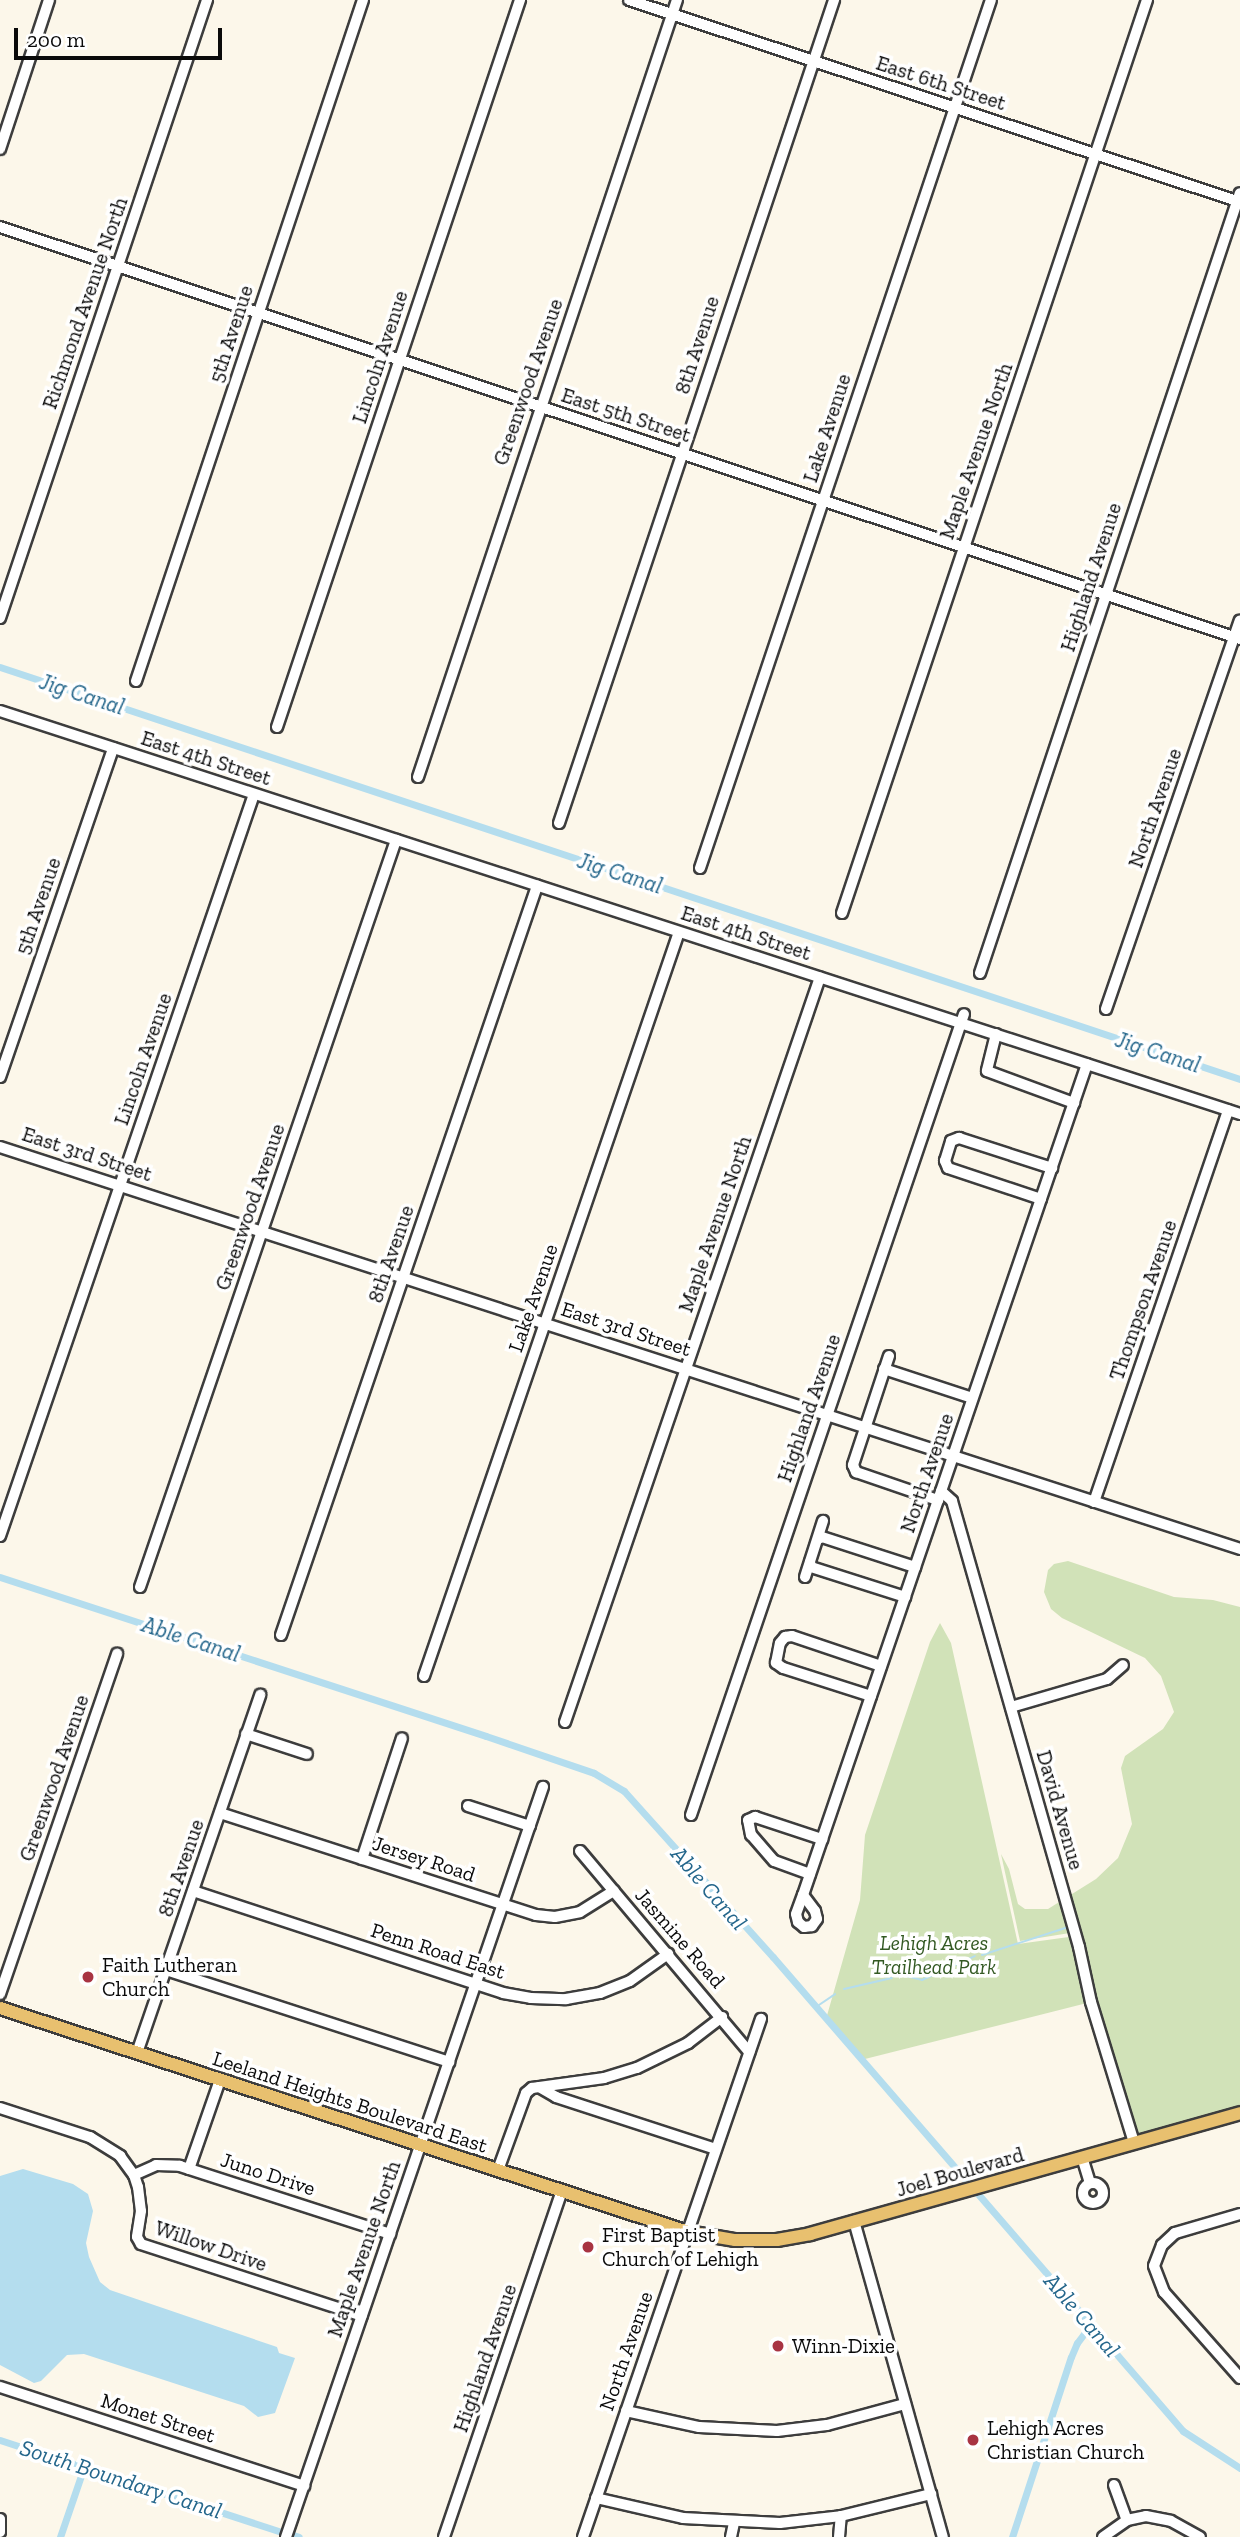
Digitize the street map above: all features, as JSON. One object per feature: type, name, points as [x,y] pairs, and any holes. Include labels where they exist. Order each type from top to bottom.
[{"type":"main road","name":"Leeland Heights Boulevard East","points":[[0,2008],[688,2232]]},
{"type":"main road","name":"Joel Boulevard","points":[[688,2232],[716,2238],[755,2241],[799,2236],[1240,2113]]},
{"type":"street","points":[[0,149],[50,0]]},
{"type":"street","name":"Richmond Avenue North","points":[[0,618],[206,0]]},
{"type":"street","name":"5th Avenue","points":[[136,681],[363,0]]},
{"type":"street","name":"Lincoln Avenue","points":[[277,727],[520,0]]},
{"type":"street","name":"East 6th Street","points":[[629,0],[1239,199]]},
{"type":"street","name":"Greenwood Avenue","points":[[418,777],[677,0]]},
{"type":"street","name":"8th Avenue","points":[[559,823],[834,0]]},
{"type":"street","name":"Lake Avenue","points":[[700,868],[991,0]]},
{"type":"street","name":"Maple Avenue North","points":[[842,914],[1147,0]]},
{"type":"street","name":"Highland Avenue","points":[[980,973],[1239,199]]},
{"type":"street","name":"East 5th Street","points":[[0,228],[1237,638]]},
{"type":"street","name":"North Avenue","points":[[1105,1009],[1237,638],[1240,620]]},
{"type":"street","name":"East 4th Street","points":[[0,711],[679,932],[963,1019],[996,1034],[1240,1114]]},
{"type":"street","name":"5th Avenue","points":[[0,1077],[113,748]]},
{"type":"street","name":"Lincoln Avenue","points":[[0,1536],[254,794]]},
{"type":"street","name":"Greenwood Avenue","points":[[140,1587],[396,840]]},
{"type":"street","name":"8th Avenue","points":[[281,1634],[537,886]]},
{"type":"street","name":"Lake Avenue","points":[[424,1676],[679,932]]},
{"type":"street","name":"Maple Avenue North","points":[[565,1722],[820,977]]},
{"type":"street","name":"Highland Avenue","points":[[691,1815],[963,1019]]},
{"type":"street","points":[[996,1034],[986,1071],[1074,1103]]},
{"type":"street","name":"North Avenue","points":[[803,1895],[1087,1064]]},
{"type":"street","name":"Thompson Avenue","points":[[1094,1502],[1228,1110]]},
{"type":"street","points":[[1041,1199],[948,1168],[945,1161],[951,1141],[959,1138],[1052,1168]]},
{"type":"street","name":"East 3rd Street","points":[[0,1147],[1094,1502],[1239,1545]]},
{"type":"street","points":[[889,1356],[853,1465],[856,1472],[940,1495]]},
{"type":"street","points":[[884,1369],[972,1398]]},
{"type":"street","name":"David Avenue","points":[[940,1495],[952,1501],[1079,1947],[1091,2002],[1134,2143]]},
{"type":"street","points":[[805,1577],[823,1521]]},
{"type":"street","points":[[818,1539],[822,1537],[915,1567]]},
{"type":"street","points":[[810,1562],[811,1567],[905,1597]]},
{"type":"street","points":[[772,1674],[780,1643],[785,1637],[792,1636],[881,1666]]},
{"type":"street","name":"Greenwood Avenue","points":[[0,1994],[117,1654]]},
{"type":"street","points":[[776,1658],[783,1668],[871,1696]]},
{"type":"street","points":[[1011,1707],[1107,1679],[1124,1665]]},
{"type":"street","name":"8th Avenue","points":[[137,2053],[260,1695]]},
{"type":"street","points":[[247,1734],[307,1754]]},
{"type":"street","points":[[362,1859],[402,1738]]},
{"type":"street","name":"Maple Avenue North","points":[[286,2537],[543,1787]]},
{"type":"street","points":[[468,1806],[530,1826]]},
{"type":"street","name":"Jersey Road","points":[[220,1813],[536,1915],[564,1916],[587,1909],[614,1891]]},
{"type":"street","points":[[810,1874],[774,1861],[751,1835],[748,1820],[755,1817],[822,1839]]},
{"type":"street","name":"Jasmine Road","points":[[580,1852],[750,2052]]},
{"type":"street","name":"Penn Road East","points":[[193,1891],[476,1983],[531,1998],[578,1998],[630,1981],[668,1954]]},
{"type":"street","points":[[166,1970],[449,2062]]},
{"type":"street","points":[[498,2170],[526,2093],[532,2088],[604,2078],[655,2061],[688,2043],[722,2017]]},
{"type":"street","name":"North Avenue","points":[[583,2537],[761,2019]]},
{"type":"street","points":[[190,2169],[220,2080]]},
{"type":"street","points":[[540,2087],[556,2097],[716,2149]]},
{"type":"street","points":[[0,2108],[98,2140],[120,2156],[134,2175]]},
{"type":"street","points":[[1082,2157],[1090,2183]]},
{"type":"street","name":"Juno Drive","points":[[134,2175],[163,2164],[190,2169],[390,2234]]},
{"type":"street","name":"Willow Drive","points":[[134,2175],[141,2202],[137,2237],[141,2244],[362,2316]]},
{"type":"street","name":"Highland Avenue","points":[[444,2537],[562,2191]]},
{"type":"street","points":[[1240,2214],[1175,2233],[1162,2245],[1154,2266],[1164,2292],[1240,2378]]},
{"type":"street","points":[[854,2221],[943,2537]]},
{"type":"street","name":"Monet Street","points":[[0,2387],[304,2486]]},
{"type":"street","points":[[626,2411],[699,2427],[777,2431],[852,2420],[905,2404]]},
{"type":"street","points":[[1114,2485],[1127,2520]]},
{"type":"street","points":[[596,2498],[661,2514],[734,2523],[791,2522],[841,2516],[931,2494]]},
{"type":"street","points":[[839,2537],[841,2516]]},
{"type":"street","points":[[1103,2537],[1127,2520],[1146,2516],[1163,2518],[1196,2536]]},
{"type":"street","points":[[0,2519],[0,2532]]},
{"type":"street","points":[[731,2537],[734,2523]]},
{"type":"green space","points":[[1068,1561],[1174,1597],[1213,1600],[1240,1607],[1240,2109],[1137,2138],[1076,1932],[1020,1941],[1001,1854],[1009,1869],[1018,1904],[1025,1909],[1048,1909],[1096,1879],[1118,1858],[1132,1824],[1121,1768],[1125,1756],[1163,1729],[1174,1712],[1161,1676],[1145,1658],[1062,1618],[1051,1609],[1044,1592],[1048,1570],[1054,1564]]},
{"type":"green space","name":"Lehigh Acres Trailhead Park","points":[[940,1623],[951,1643],[1018,1944],[1076,1936],[1091,2002],[861,2060],[826,2019],[860,1900],[865,1835],[930,1642]]},
{"type":"water","points":[[23,2169],[73,2184],[88,2194],[93,2211],[86,2243],[89,2257],[100,2282],[110,2290],[277,2347],[279,2353],[295,2358],[275,2413],[258,2417],[244,2406],[84,2354],[67,2355],[41,2381],[34,2383],[0,2365],[0,2176]]},
{"type":"waterway","name":"Jig Canal","points":[[0,667],[1240,1079]]},
{"type":"waterway","name":"Able Canal","points":[[0,1577],[594,1773],[624,1791],[773,1957],[1183,2431],[1240,2468]]},
{"type":"waterway","points":[[982,1955],[1068,1927]]},
{"type":"waterway","points":[[906,1976],[922,1980],[975,1956]]},
{"type":"waterway","points":[[844,1989],[892,1978]]},
{"type":"waterway","points":[[816,2007],[835,1994]]},
{"type":"waterway","points":[[1012,2537],[1071,2357],[1077,2343],[1090,2326]]},
{"type":"waterway","name":"South Boundary Canal","points":[[0,2440],[282,2532]]},
{"type":"waterway","points":[[60,2537],[84,2467]]},
{"type":"waterway","name":"South Boundary Canal","points":[[293,2535],[299,2537]]},
{"type":"place","name":"Faith Lutheran Church","points":[[88,1977]]},
{"type":"place","name":"First Baptist Church of Lehigh","points":[[588,2247]]},
{"type":"place","name":"Winn-Dixie","points":[[778,2346]]},
{"type":"place","name":"Lehigh Acres Christian Church","points":[[973,2440]]}]
